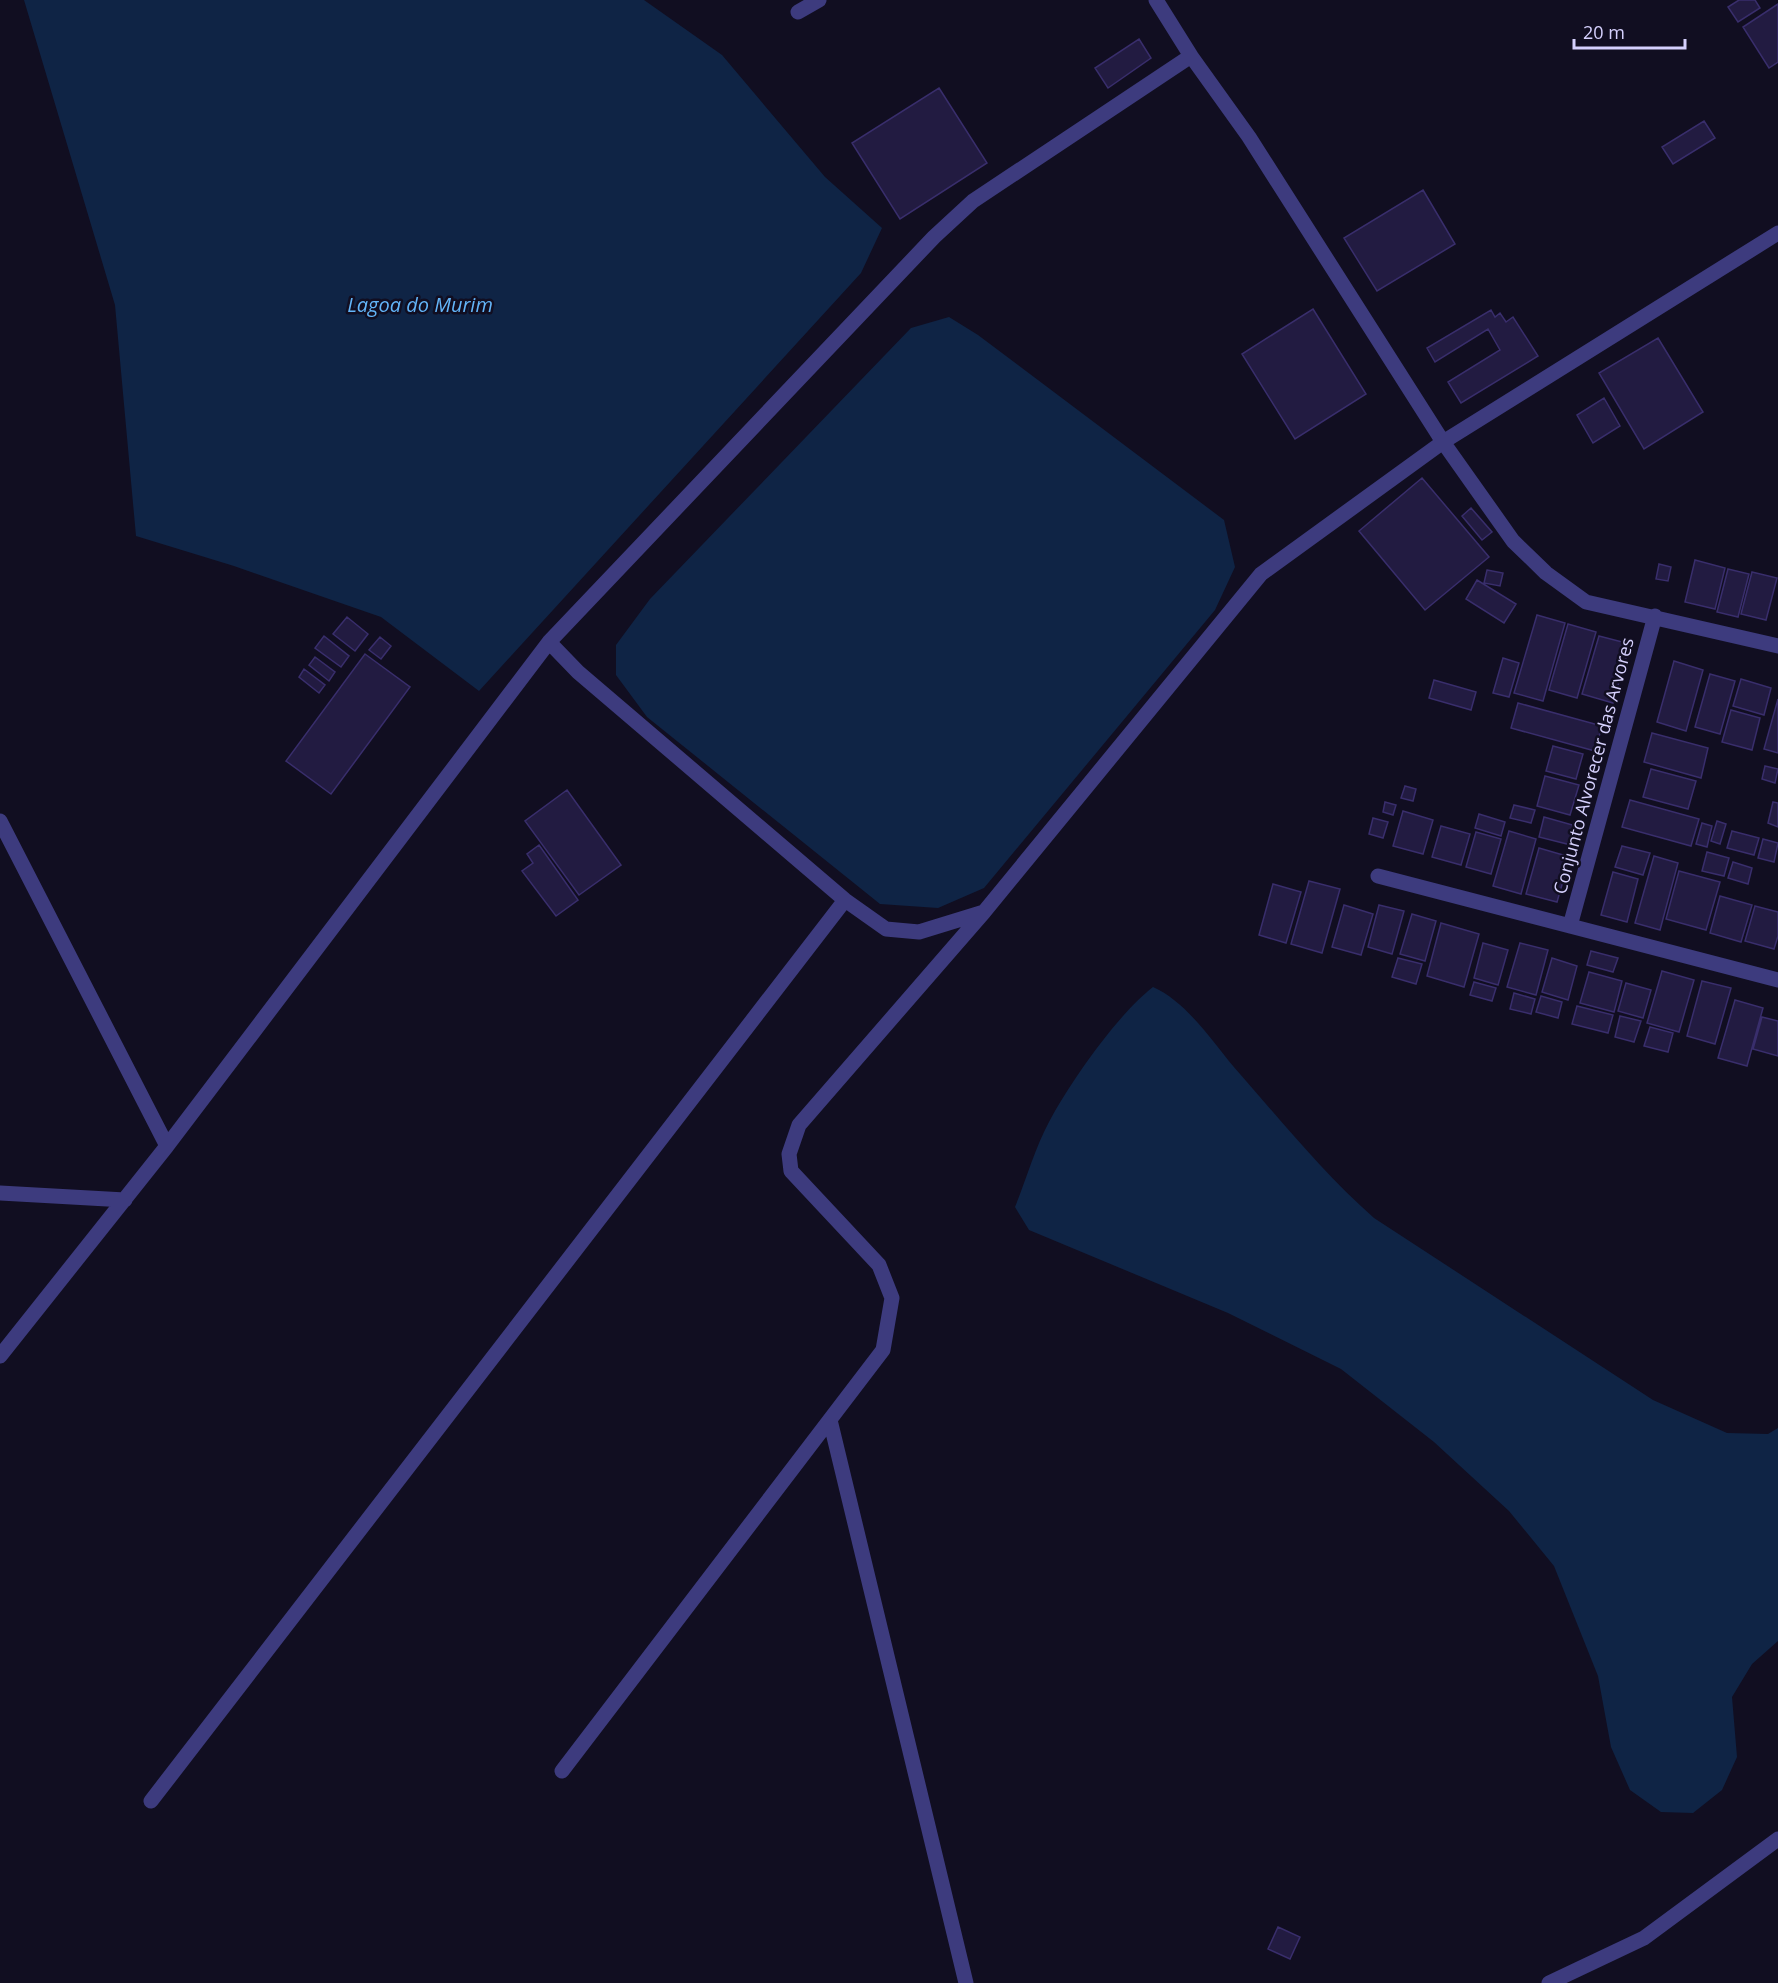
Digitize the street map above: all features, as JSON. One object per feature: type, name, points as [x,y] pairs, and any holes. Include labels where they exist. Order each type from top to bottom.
[{"type":"street","points":[[798,12],[819,0]]},
{"type":"street","name":"Conjunto Alvorecer das Arvores","points":[[1156,0],[1191,56],[1249,137],[1443,442],[1513,541],[1546,573],[1586,602],[1778,646]]},
{"type":"street","points":[[0,1356],[167,1146],[549,642],[926,245],[958,215],[974,201],[1191,56]]},
{"type":"street","points":[[562,1771],[883,1350],[892,1298],[879,1266],[790,1171],[789,1154],[799,1125],[984,912],[1261,574],[1443,442],[1778,233]]},
{"type":"street","name":"Conjunto Alvorecer das Arvores","points":[[1570,926],[1655,616]]},
{"type":"street","points":[[549,642],[578,672],[844,900],[886,929],[919,932],[984,912]]},
{"type":"street","points":[[0,821],[167,1146]]},
{"type":"street","points":[[1378,876],[1778,980]]},
{"type":"street","points":[[151,1801],[844,900]]},
{"type":"street","points":[[0,1193],[125,1200]]},
{"type":"street","points":[[830,1420],[966,1983]]},
{"type":"street","points":[[1549,1983],[1644,1938],[1778,1839]]},
{"type":"water","name":"Lagoa do Murim","points":[[24,0],[644,0],[722,55],[825,177],[882,228],[861,273],[479,691],[381,617],[234,566],[136,536],[115,305]]},
{"type":"water","points":[[949,317],[978,335],[1224,520],[1235,567],[1215,610],[984,888],[938,908],[880,904],[647,717],[616,675],[616,645],[650,599],[911,328]]},
{"type":"water","points":[[1153,987],[1178,1003],[1189,1014],[1304,1148],[1374,1218],[1653,1400],[1727,1433],[1768,1434],[1778,1428],[1778,1641],[1752,1664],[1732,1697],[1737,1757],[1722,1790],[1693,1813],[1661,1812],[1630,1790],[1611,1747],[1598,1676],[1554,1566],[1509,1511],[1434,1442],[1341,1369],[1228,1313],[1029,1230],[1015,1207],[1049,1122],[1069,1088],[1110,1031]]},
{"type":"building","points":[[1739,0],[1755,0],[1760,8],[1738,22],[1728,7]]},
{"type":"building","points":[[1778,4],[1778,62],[1769,68],[1743,27]]},
{"type":"building","points":[[1139,39],[1151,58],[1108,88],[1095,68]]},
{"type":"building","points":[[939,88],[987,163],[900,219],[852,143]]},
{"type":"building","points":[[1704,121],[1715,138],[1673,164],[1662,147]]},
{"type":"building","points":[[1423,190],[1455,244],[1377,291],[1344,238]]},
{"type":"building","points":[[1313,309],[1366,394],[1295,439],[1242,354]]},
{"type":"building","points":[[1491,310],[1495,317],[1500,313],[1506,322],[1513,317],[1538,356],[1461,403],[1448,382],[1500,350],[1488,329],[1435,362],[1427,348]]},
{"type":"building","points":[[1658,338],[1703,412],[1644,449],[1599,373]]},
{"type":"building","points":[[1604,398],[1620,426],[1593,443],[1577,415]]},
{"type":"building","points":[[1422,478],[1489,557],[1425,610],[1359,531]]},
{"type":"building","points":[[1471,508],[1492,532],[1482,540],[1462,516]]},
{"type":"building","points":[[1695,560],[1725,568],[1715,609],[1685,602]]},
{"type":"building","points":[[1659,564],[1671,567],[1668,581],[1656,579]]},
{"type":"building","points":[[1728,569],[1749,574],[1738,617],[1717,612]]},
{"type":"building","points":[[1487,570],[1503,573],[1500,586],[1484,583]]},
{"type":"building","points":[[1752,572],[1777,578],[1766,620],[1741,614]]},
{"type":"building","points":[[1477,580],[1516,604],[1504,623],[1466,599]]},
{"type":"building","points":[[1537,615],[1565,623],[1543,701],[1514,693]]},
{"type":"building","points":[[347,617],[368,634],[355,651],[333,634]]},
{"type":"building","points":[[1568,624],[1596,632],[1577,698],[1549,690]]},
{"type":"building","points":[[324,636],[349,656],[341,667],[315,648]]},
{"type":"building","points":[[1599,636],[1630,644],[1613,703],[1582,694]]},
{"type":"building","points":[[380,637],[391,646],[381,659],[369,650]]},
{"type":"building","points":[[365,654],[410,687],[331,794],[286,761]]},
{"type":"building","points":[[315,657],[335,672],[329,681],[309,665]]},
{"type":"building","points":[[1503,658],[1519,663],[1509,697],[1493,693]]},
{"type":"building","points":[[1674,661],[1703,670],[1686,731],[1657,722]]},
{"type":"building","points":[[304,669],[325,685],[319,693],[299,677]]},
{"type":"building","points":[[1710,674],[1735,681],[1720,734],[1695,727]]},
{"type":"building","points":[[1741,679],[1771,688],[1764,715],[1733,706]]},
{"type":"building","points":[[1434,680],[1476,692],[1471,710],[1429,698]]},
{"type":"building","points":[[1778,699],[1778,753],[1764,749]]},
{"type":"building","points":[[1518,703],[1602,726],[1595,751],[1511,728]]},
{"type":"building","points":[[1731,710],[1760,718],[1752,750],[1722,742]]},
{"type":"building","points":[[1652,733],[1708,748],[1701,778],[1644,762]]},
{"type":"building","points":[[1553,746],[1583,754],[1576,779],[1546,771]]},
{"type":"building","points":[[1765,766],[1778,769],[1775,783],[1762,779]]},
{"type":"building","points":[[1651,769],[1696,781],[1688,809],[1643,797]]},
{"type":"building","points":[[1545,776],[1579,785],[1570,815],[1537,806]]},
{"type":"building","points":[[1405,786],[1416,789],[1413,801],[1401,798]]},
{"type":"building","points":[[567,790],[621,865],[579,895],[525,821]]},
{"type":"building","points":[[1630,800],[1699,819],[1691,846],[1622,827]]},
{"type":"building","points":[[1385,802],[1396,805],[1393,815],[1383,812]]},
{"type":"building","points":[[1773,802],[1778,803],[1778,827],[1768,823]]},
{"type":"building","points":[[1514,805],[1535,810],[1531,823],[1510,818]]},
{"type":"building","points":[[1403,811],[1433,820],[1423,854],[1393,846]]},
{"type":"building","points":[[1479,814],[1505,822],[1501,836],[1475,828]]},
{"type":"building","points":[[1544,817],[1576,826],[1571,845],[1539,837]]},
{"type":"building","points":[[1373,818],[1388,822],[1383,838],[1369,834]]},
{"type":"building","points":[[1717,821],[1726,824],[1720,844],[1711,841]]},
{"type":"building","points":[[1702,823],[1712,826],[1707,847],[1696,844]]},
{"type":"building","points":[[1441,826],[1470,834],[1461,865],[1432,857]]},
{"type":"building","points":[[1509,831],[1536,839],[1521,894],[1493,886]]},
{"type":"building","points":[[1732,831],[1759,838],[1754,855],[1727,848]]},
{"type":"building","points":[[1476,832],[1501,839],[1491,874],[1466,867]]},
{"type":"building","points":[[1763,839],[1778,843],[1774,862],[1758,858]]},
{"type":"building","points":[[539,845],[578,900],[556,916],[522,871],[533,863],[527,854]]},
{"type":"building","points":[[1622,846],[1650,853],[1643,875],[1615,867]]},
{"type":"building","points":[[1539,848],[1570,857],[1557,902],[1526,894]]},
{"type":"building","points":[[1707,852],[1729,858],[1724,876],[1702,871]]},
{"type":"building","points":[[1654,856],[1678,863],[1660,930],[1635,923]]},
{"type":"building","points":[[1733,862],[1752,868],[1748,884],[1728,878]]},
{"type":"building","points":[[1679,871],[1720,882],[1706,930],[1666,919]]},
{"type":"building","points":[[1613,872],[1638,879],[1627,922],[1601,915]]},
{"type":"building","points":[[1309,881],[1340,889],[1322,953],[1291,944]]},
{"type":"building","points":[[1273,884],[1301,892],[1286,943],[1259,935]]},
{"type":"building","points":[[1720,896],[1752,905],[1741,942],[1710,933]]},
{"type":"building","points":[[1344,905],[1373,914],[1361,955],[1332,947]]},
{"type":"building","points":[[1379,905],[1404,911],[1392,954],[1368,947]]},
{"type":"building","points":[[1755,906],[1778,912],[1778,936],[1774,949],[1745,941]]},
{"type":"building","points":[[1412,914],[1436,921],[1425,961],[1400,954]]},
{"type":"building","points":[[1441,923],[1479,934],[1464,987],[1427,976]]},
{"type":"building","points":[[1483,943],[1508,950],[1498,985],[1474,978]]},
{"type":"building","points":[[1520,943],[1548,950],[1536,995],[1507,987]]},
{"type":"building","points":[[1591,951],[1618,958],[1613,972],[1587,965]]},
{"type":"building","points":[[1398,958],[1422,964],[1416,984],[1392,977]]},
{"type":"building","points":[[1552,958],[1577,966],[1568,1000],[1542,992]]},
{"type":"building","points":[[1662,971],[1694,980],[1679,1032],[1647,1023]]},
{"type":"building","points":[[1589,972],[1622,981],[1614,1012],[1580,1003]]},
{"type":"building","points":[[1702,981],[1731,988],[1715,1044],[1687,1036]]},
{"type":"building","points":[[1474,982],[1496,988],[1492,1001],[1470,995]]},
{"type":"building","points":[[1626,983],[1651,990],[1643,1018],[1618,1011]]},
{"type":"building","points":[[1514,993],[1535,999],[1531,1014],[1510,1009]]},
{"type":"building","points":[[1541,996],[1562,1002],[1558,1018],[1536,1012]]},
{"type":"building","points":[[1735,1000],[1763,1008],[1747,1066],[1718,1058]]},
{"type":"building","points":[[1577,1006],[1613,1015],[1608,1033],[1572,1024]]},
{"type":"building","points":[[1620,1016],[1641,1021],[1634,1042],[1615,1037]]},
{"type":"building","points":[[1762,1017],[1778,1021],[1778,1056],[1753,1049]]},
{"type":"building","points":[[1650,1027],[1673,1033],[1668,1052],[1644,1046]]},
{"type":"building","points":[[1278,1927],[1300,1937],[1290,1959],[1268,1949]]}]
